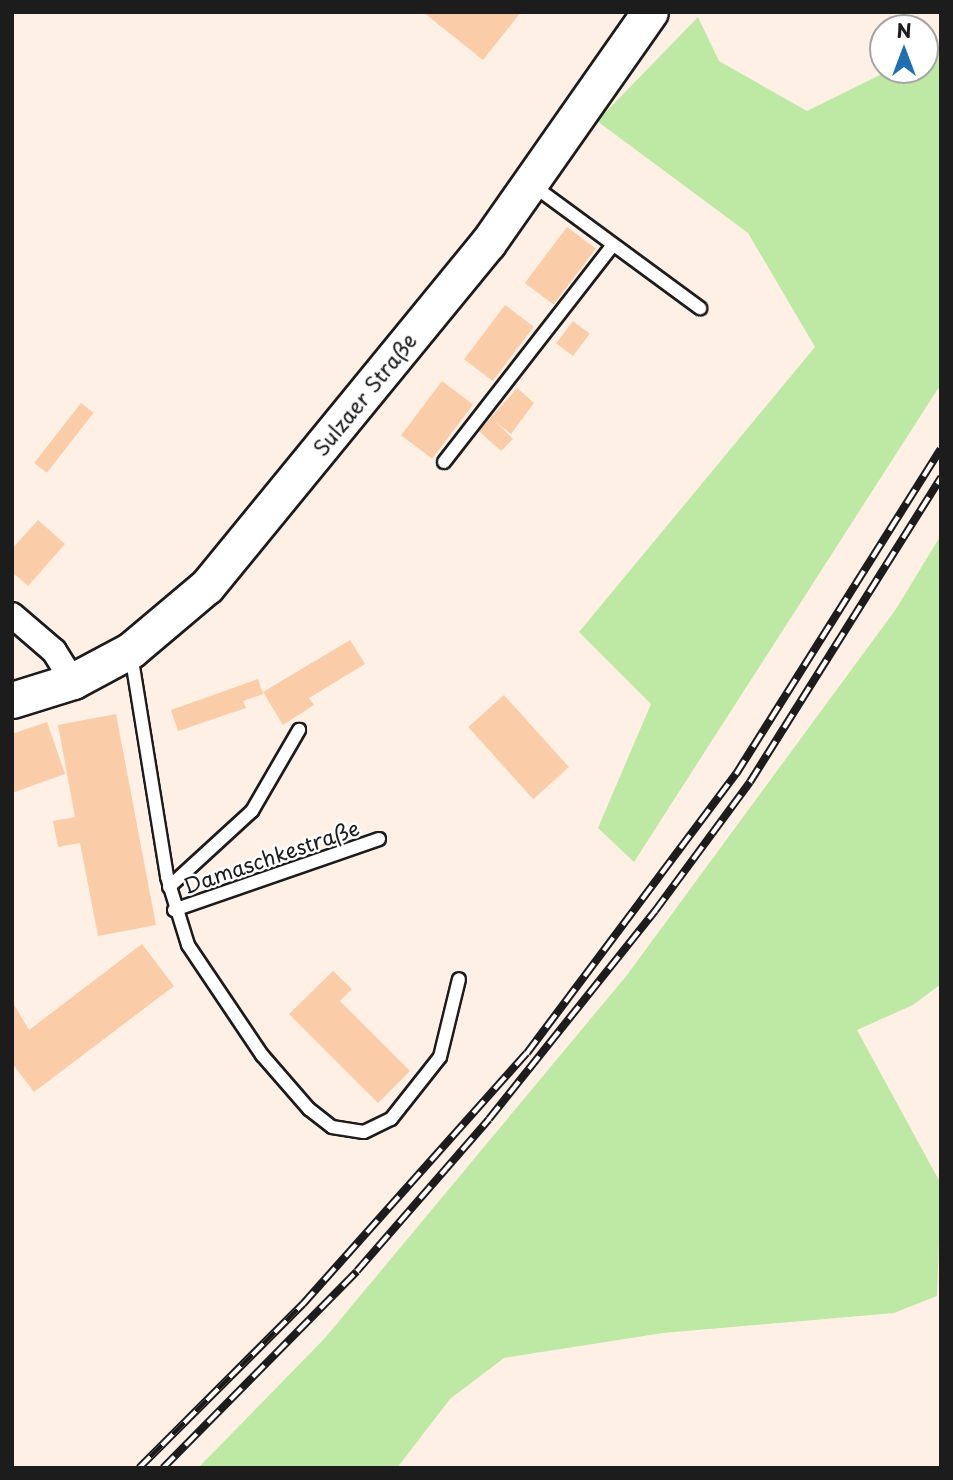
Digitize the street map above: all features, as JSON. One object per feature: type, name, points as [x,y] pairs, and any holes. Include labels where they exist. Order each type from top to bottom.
[{"type":"main road","name":"Sulzaer Straße","points":[[12,700],[73,681],[131,650],[206,586],[530,184],[650,12]]},
{"type":"street","points":[[12,615],[54,651],[73,681]]},
{"type":"lane","points":[[530,184],[700,308]]},
{"type":"lane","points":[[443,462],[612,246]]},
{"type":"lane","points":[[131,650],[169,887],[188,945],[262,1055],[332,1127],[364,1132],[391,1119],[425,1083],[440,1057],[458,979]]},
{"type":"lane","points":[[169,887],[252,811],[299,730]]},
{"type":"lane","name":"Damaschkestraße","points":[[174,909],[379,839]]},
{"type":"green space","points":[[698,17],[719,61],[807,111],[869,80],[869,84],[939,84],[941,45],[941,384],[634,862],[598,828],[651,704],[579,632],[815,347],[748,233],[597,121]]},
{"type":"green space","points":[[941,535],[941,984],[913,1005],[857,1030],[941,1184],[937,1296],[894,1313],[663,1333],[504,1358],[450,1399],[397,1468],[198,1468],[325,1338],[627,975],[896,609]]},
{"type":"building","points":[[423,12],[521,12],[483,60]]},
{"type":"building","points":[[567,227],[596,249],[554,305],[525,283]]},
{"type":"building","points":[[505,305],[534,327],[493,381],[464,359]]},
{"type":"building","points":[[573,321],[590,334],[573,356],[556,343]]},
{"type":"building","points":[[442,381],[473,404],[432,459],[401,435]]},
{"type":"building","points":[[517,388],[534,403],[511,434],[495,421],[513,439],[501,451],[479,431]]},
{"type":"building","points":[[81,403],[94,413],[47,473],[34,463]]},
{"type":"building","points":[[38,520],[65,544],[28,586],[12,572],[12,549]]},
{"type":"building","points":[[350,640],[365,664],[309,698],[314,705],[283,725],[263,692]]},
{"type":"building","points":[[258,679],[263,694],[243,701],[246,708],[178,731],[171,710]]},
{"type":"building","points":[[504,695],[569,767],[533,799],[468,727]]},
{"type":"building","points":[[116,714],[156,925],[98,936],[80,843],[58,847],[53,821],[75,817],[58,725]]},
{"type":"building","points":[[47,722],[65,774],[12,793],[12,734]]},
{"type":"building","points":[[142,944],[174,986],[34,1092],[12,1063],[12,1001],[29,1030]]},
{"type":"building","points":[[333,971],[352,989],[340,1001],[410,1071],[378,1103],[289,1014]]},
{"type":"railway","points":[[139,1468],[303,1304],[527,1053],[736,774],[941,449]]},
{"type":"railway","points":[[163,1468],[357,1271],[489,1119],[655,911],[750,782],[941,477]]}]
